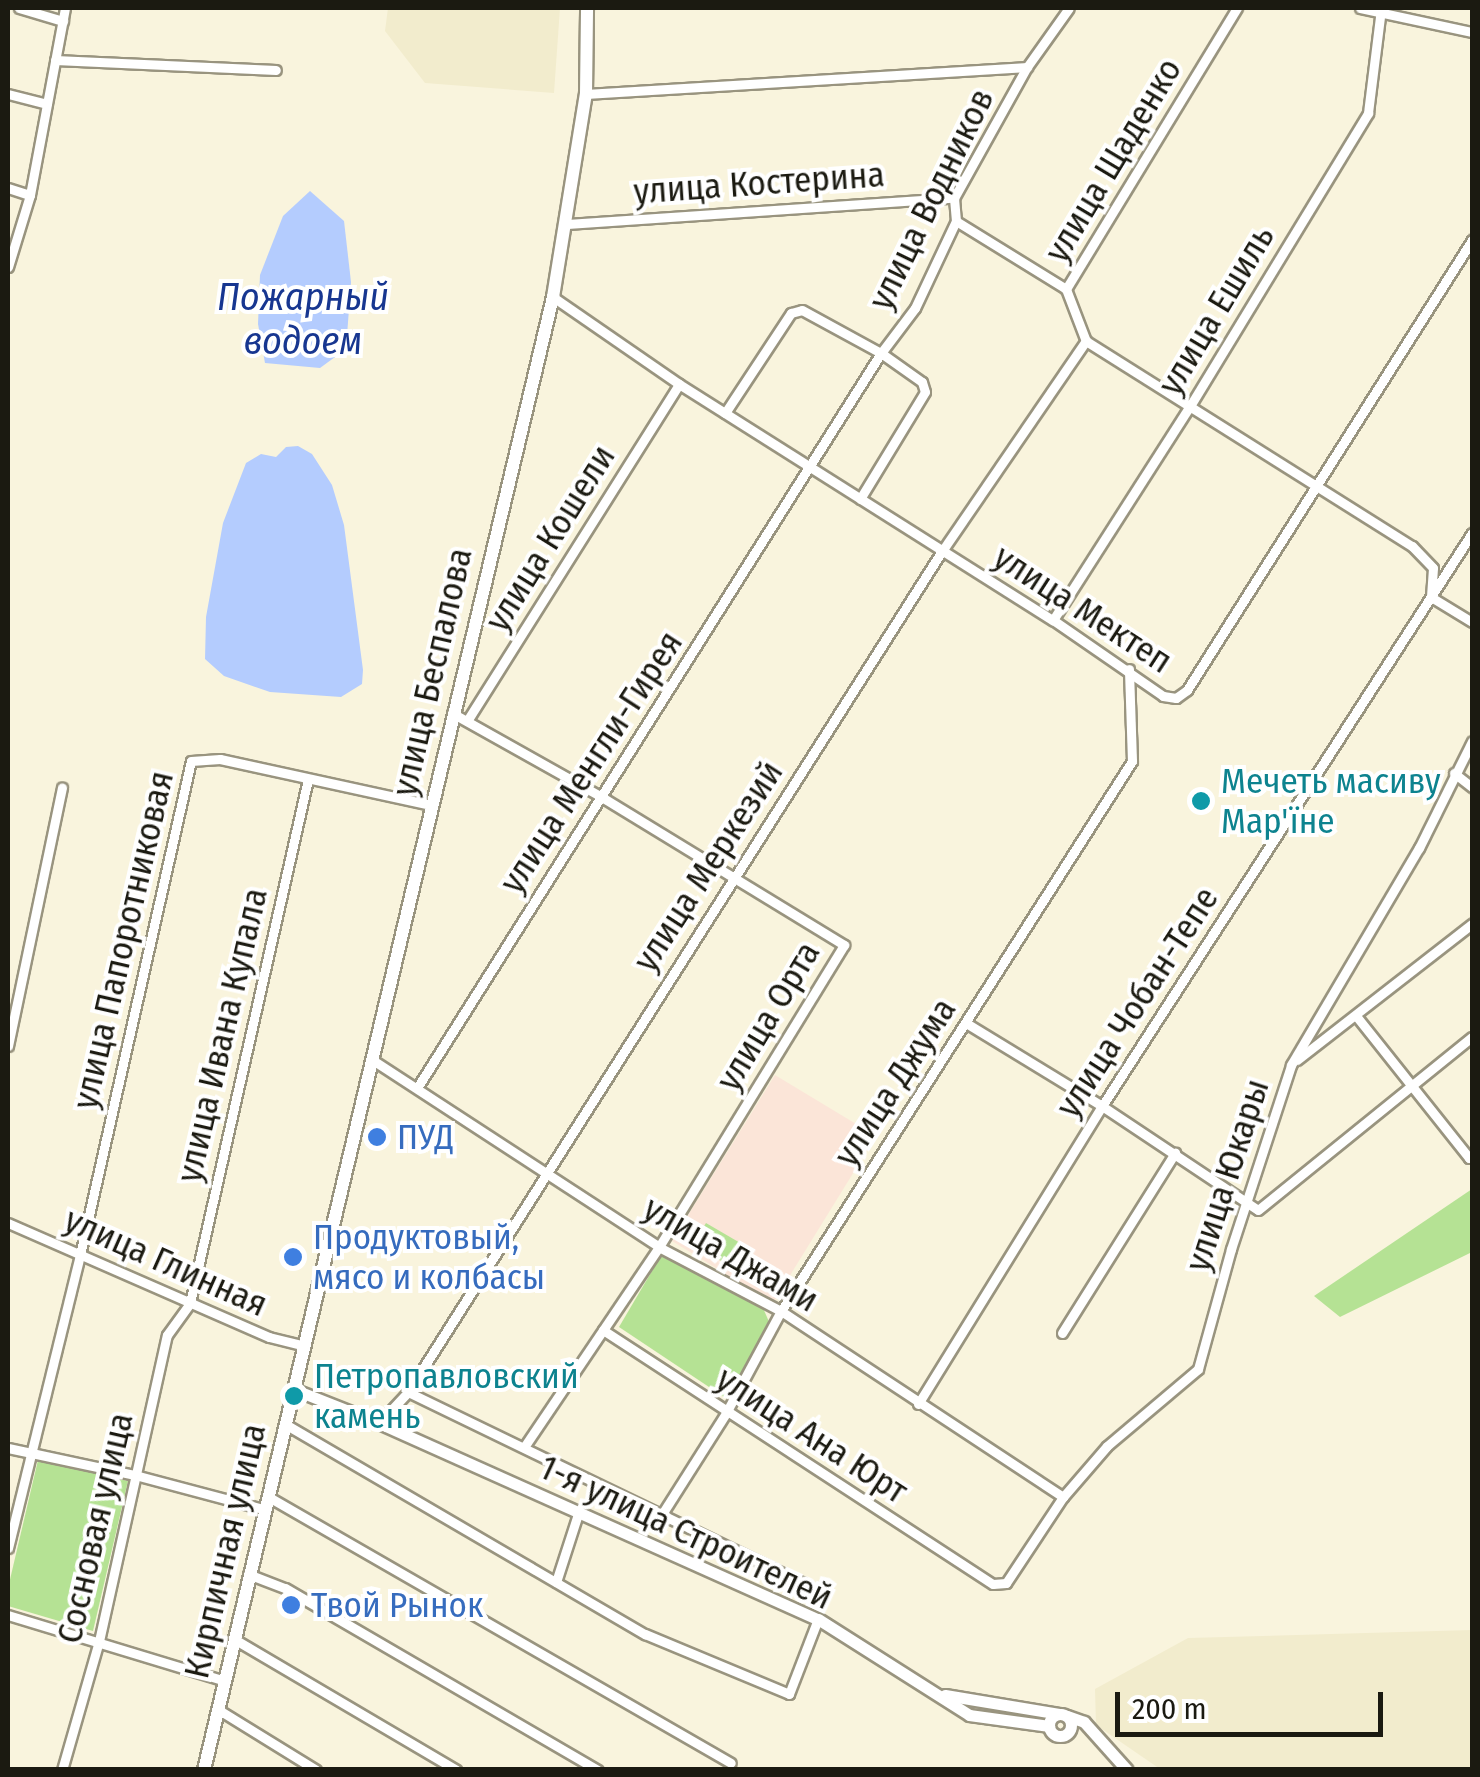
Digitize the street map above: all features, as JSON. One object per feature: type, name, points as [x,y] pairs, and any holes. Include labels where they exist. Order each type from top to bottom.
[{"type":"main road","name":"улица Беспалова","points":[[304,1346],[568,224],[586,94],[587,8]]},
{"type":"main road","name":"Кирпичная улица","points":[[204,1770],[304,1346]]},
{"type":"street","points":[[19,8],[63,21]]},
{"type":"street","points":[[8,266],[30,195],[65,8]]},
{"type":"street","name":"улица Водников","points":[[813,468],[881,353],[915,308],[956,220],[954,198],[1027,67],[1069,8]]},
{"type":"street","name":"улица Щаденко","points":[[1066,289],[1238,8]]},
{"type":"street","points":[[1360,8],[1381,9],[1472,32]]},
{"type":"street","name":"улица Ешиль","points":[[1053,620],[1190,406],[1368,112],[1381,9]]},
{"type":"street","points":[[56,60],[276,70]]},
{"type":"street","points":[[586,94],[1027,67]]},
{"type":"street","points":[[8,94],[47,104]]},
{"type":"street","points":[[8,188],[30,195]]},
{"type":"street","name":"улица Костерина","points":[[568,224],[954,198]]},
{"type":"street","points":[[956,220],[1066,289],[1086,341],[1412,546],[1433,568],[1431,597],[1472,622]]},
{"type":"street","name":"улица Мектеп","points":[[552,297],[679,384],[1053,620],[1164,696],[1176,698],[1187,690],[1472,240]]},
{"type":"street","points":[[725,413],[790,313],[802,310],[881,353],[922,382],[925,392],[860,499]]},
{"type":"street","name":"улица Меркезий","points":[[379,1422],[408,1392],[544,1172],[942,551],[1086,341]]},
{"type":"street","name":"улица Кошели","points":[[468,721],[679,384]]},
{"type":"street","name":"улица Менгли-Гирея","points":[[417,1088],[813,468]]},
{"type":"street","name":"улица Чобан-Тепе","points":[[918,1404],[1102,1106],[1472,533]]},
{"type":"street","name":"улица Джума","points":[[662,1514],[726,1413],[781,1311],[1132,761],[1128,670]]},
{"type":"street","name":"улица Орта","points":[[452,713],[600,796],[844,945],[659,1247],[524,1447]]},
{"type":"street","name":"улица Юкары","points":[[993,1584],[1006,1584],[1063,1497],[1107,1446],[1198,1370],[1231,1249],[1250,1201],[1291,1065],[1418,848],[1472,741]]},
{"type":"street","name":"улица Папоротниковая","points":[[80,1254],[191,762],[220,759],[432,805]]},
{"type":"street","points":[[1454,773],[1472,787]]},
{"type":"street","name":"улица Ивана Купала","points":[[190,1303],[308,779]]},
{"type":"street","points":[[8,1046],[62,788]]},
{"type":"street","points":[[1291,1065],[1472,924]]},
{"type":"street","points":[[1357,1017],[1469,1158],[1472,1155]]},
{"type":"street","points":[[966,1023],[1102,1106],[1250,1201],[1258,1210],[1472,1037]]},
{"type":"street","name":"улица Джами","points":[[370,1059],[659,1247],[781,1311],[1063,1497]]},
{"type":"street","points":[[1062,1333],[1175,1153]]},
{"type":"street","name":"улица Глинная","points":[[8,1223],[269,1337],[304,1346]]},
{"type":"street","points":[[8,1548],[80,1254]]},
{"type":"street","name":"Сосновая улица","points":[[62,1770],[100,1641],[167,1335],[190,1303]]},
{"type":"street","name":"улица Ана Юрт","points":[[602,1330],[993,1584]]},
{"type":"street","name":"1-я улица Строителей","points":[[293,1389],[379,1422],[818,1619],[969,1716],[1049,1726]]},
{"type":"street","points":[[408,1392],[806,1584]]},
{"type":"street","points":[[285,1424],[645,1634],[789,1694],[818,1619]]},
{"type":"street","points":[[8,1448],[265,1503],[731,1763]]},
{"type":"street","points":[[556,1582],[579,1511]]},
{"type":"street","points":[[248,1574],[284,1588],[598,1770]]},
{"type":"street","points":[[8,1616],[225,1681]]},
{"type":"street","points":[[234,1639],[456,1770]]},
{"type":"street","points":[[918,1683],[961,1700],[1063,1715],[1084,1722],[1127,1770]]},
{"type":"street","points":[[218,1710],[316,1770]]},
{"type":"street","points":[[1063,1715],[1053,1716],[1049,1726],[1056,1735],[1066,1734],[1084,1722]]},
{"type":"street","points":[[1063,1715],[1071,1725],[1066,1734]]},
{"type":"shaded area","points":[[388,8],[560,8],[554,93],[425,83],[385,31]]},
{"type":"shaded area","points":[[775,1075],[876,1136],[773,1303],[672,1241]]},
{"type":"shaded area","points":[[1472,1630],[1472,1769],[1160,1769],[1096,1725],[1095,1689],[1188,1638]]},
{"type":"green space","points":[[1472,1189],[1472,1252],[1340,1317],[1314,1296]]},
{"type":"green space","points":[[706,1223],[754,1251],[741,1273],[693,1244]]},
{"type":"green space","points":[[662,1254],[763,1308],[770,1324],[727,1399],[619,1327]]},
{"type":"green space","points":[[38,1460],[128,1481],[93,1631],[8,1606],[8,1588]]},
{"type":"water","name":"Пожарный водоем","points":[[310,191],[344,221],[351,282],[346,349],[320,368],[265,363],[258,324],[260,275],[283,216]]},
{"type":"water","points":[[298,446],[312,454],[332,485],[344,525],[363,670],[362,684],[341,697],[270,692],[224,676],[205,659],[206,617],[223,523],[246,463],[261,454],[276,457],[286,447]]},
{"type":"place","name":"Мечеть масиву Мар'їне","points":[[1201,801]]},
{"type":"place","name":"ПУД","points":[[377,1137]]},
{"type":"place","name":"Продуктовый, мясо и колбасы","points":[[293,1257]]},
{"type":"place","name":"Петропавловский камень","points":[[294,1396]]},
{"type":"place","name":"Твой Рынок","points":[[291,1605]]}]
